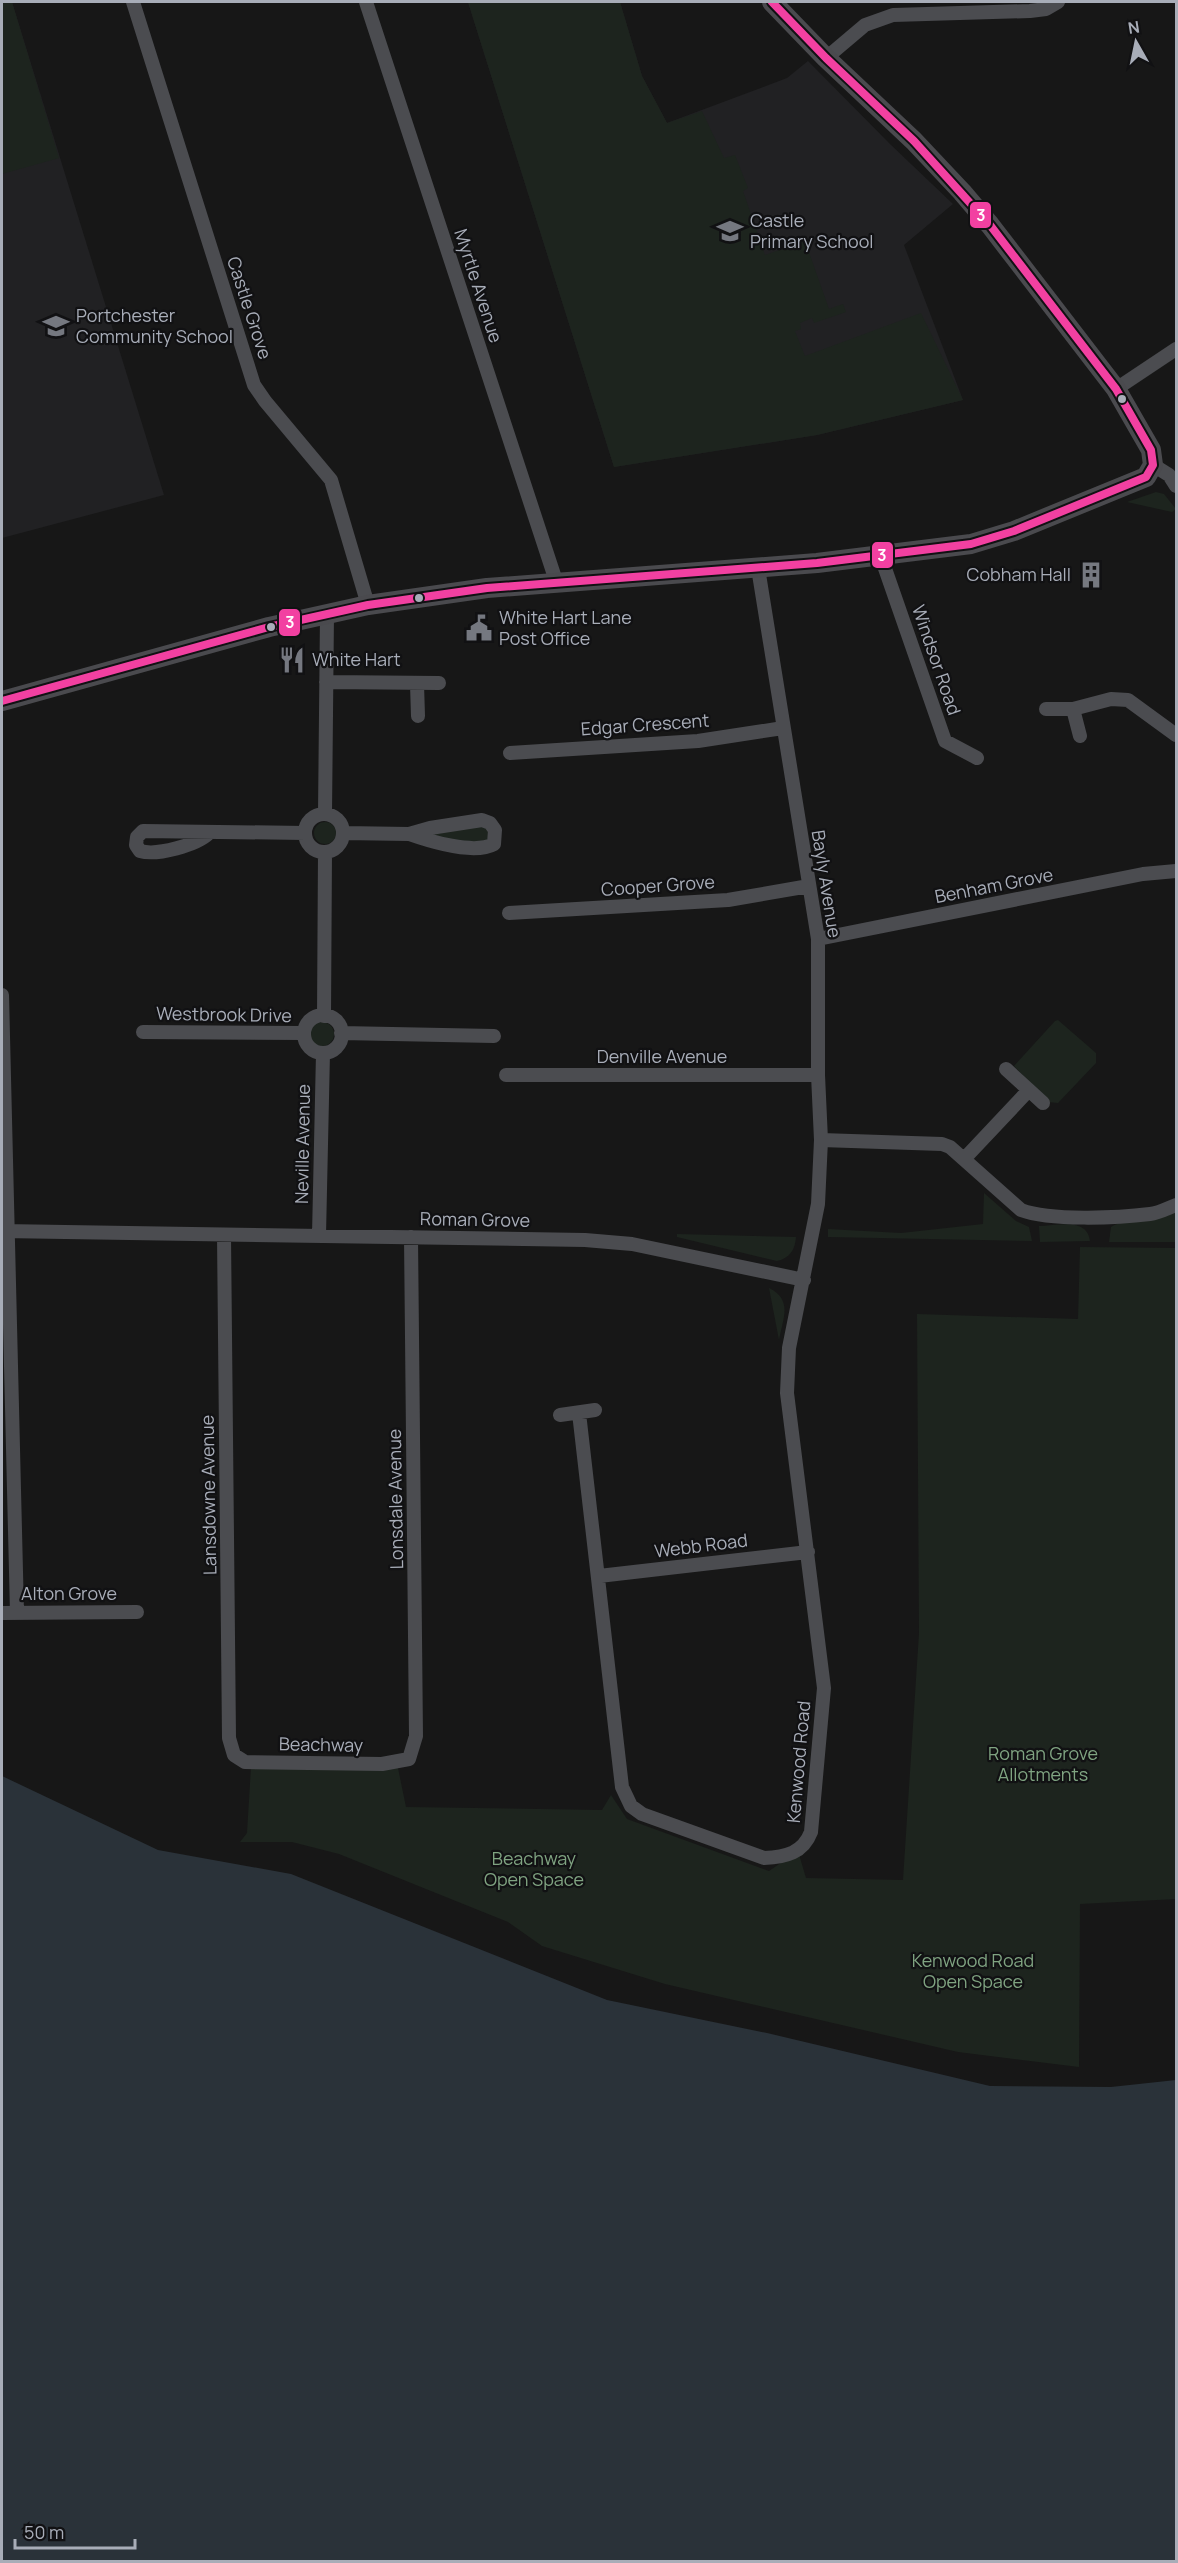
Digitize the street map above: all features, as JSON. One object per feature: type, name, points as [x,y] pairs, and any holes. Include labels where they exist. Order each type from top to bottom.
[{"type":"street","name":"Castle Grove","points":[[133,2],[254,385],[331,480],[368,605]]},
{"type":"street","name":"Myrtle Avenue","points":[[366,2],[556,581]]},
{"type":"street","points":[[2,701],[226,639],[368,605],[556,581],[758,568],[881,557],[971,544],[1014,531],[1146,477],[1153,465],[1151,450],[1116,390],[962,192],[914,141],[826,58],[772,2]]},
{"type":"street","points":[[826,58],[865,25],[894,15],[1030,11],[1046,9],[1058,2]]},
{"type":"street","points":[[1116,390],[1176,349]]},
{"type":"street","points":[[1153,465],[1169,475],[1176,486]]},
{"type":"street","name":"Windsor Road","points":[[881,557],[945,741],[977,758]]},
{"type":"street","name":"Bayly Avenue","points":[[758,568],[818,939],[818,1075],[821,1140],[818,1204],[804,1280]]},
{"type":"street","points":[[325,814],[327,614]]},
{"type":"street","points":[[326,682],[439,683]]},
{"type":"street","points":[[417,684],[418,716]]},
{"type":"street","points":[[1046,709],[1073,709],[1111,699],[1128,700],[1176,735]]},
{"type":"street","points":[[1073,709],[1080,736]]},
{"type":"street","name":"Edgar Crescent","points":[[510,753],[698,741],[783,728]]},
{"type":"street","points":[[325,814],[338,819],[343,833],[337,847],[325,852],[312,848],[305,833],[311,819],[325,814]]},
{"type":"street","points":[[343,833],[409,834],[430,828],[482,820],[490,823],[495,830],[496,837],[494,844],[480,849],[430,841],[409,834]]},
{"type":"street","points":[[209,833],[305,833]]},
{"type":"street","points":[[324,1016],[325,852]]},
{"type":"street","name":"Benham Grove","points":[[818,939],[1143,874],[1176,871]]},
{"type":"street","name":"Cooper Grove","points":[[509,913],[728,900],[809,886]]},
{"type":"street","points":[[2,995],[4,1231],[17,1613]]},
{"type":"street","points":[[324,1016],[338,1023],[341,1033],[338,1046],[323,1053],[309,1048],[304,1033],[311,1019],[324,1016]]},
{"type":"street","name":"Westbrook Drive","points":[[143,1032],[304,1033]]},
{"type":"street","points":[[341,1033],[494,1036]]},
{"type":"street","name":"Neville Avenue","points":[[319,1235],[323,1053]]},
{"type":"street","points":[[1006,1069],[1043,1103]]},
{"type":"street","name":"Denville Avenue","points":[[507,1075],[818,1075]]},
{"type":"street","points":[[965,1158],[1029,1090]]},
{"type":"street","points":[[821,1140],[942,1144],[965,1158],[1021,1210],[1035,1216],[1102,1217],[1153,1214],[1176,1205]]},
{"type":"street","name":"Roman Grove","points":[[4,1231],[585,1240],[632,1244],[804,1280]]},
{"type":"street","name":"Lansdowne Avenue","points":[[224,1234],[229,1738],[234,1755]]},
{"type":"street","name":"Lonsdale Avenue","points":[[409,1759],[416,1736],[411,1237]]},
{"type":"street","name":"Kenwood Road","points":[[579,1413],[622,1787],[631,1806],[642,1814],[764,1858],[782,1857],[798,1851],[807,1844],[811,1832],[824,1688],[787,1393],[789,1348],[804,1280]]},
{"type":"street","points":[[560,1415],[595,1410]]},
{"type":"street","name":"Webb Road","points":[[598,1576],[808,1552]]},
{"type":"street","name":"Alton Grove","points":[[2,1613],[137,1612]]},
{"type":"street","name":"Beachway","points":[[234,1755],[245,1762],[382,1764],[409,1759]]},
{"type":"shaded area","name":"Portchester Community School","points":[[2,2],[12,2],[164,495],[2,538]]},
{"type":"shaded area","name":"Castle Primary School","points":[[468,2],[620,2],[642,76],[667,123],[787,78],[808,61],[953,204],[904,245],[963,400],[817,435],[614,467]]},
{"type":"shaded area","points":[[2,1776],[158,1850],[291,1874],[607,2000],[767,2033],[990,2086],[1111,2087],[1176,2080],[1176,2561],[2,2561]]},
{"type":"green space","points":[[2,2],[12,2],[59,158],[2,174]]},
{"type":"green space","name":"Castle Primary School","points":[[468,2],[620,2],[642,76],[667,123],[702,111],[724,158],[735,155],[748,188],[743,191],[765,255],[805,241],[829,309],[843,304],[846,312],[814,323],[812,318],[800,323],[801,329],[795,331],[805,356],[921,313],[963,400],[817,435],[614,467]]},
{"type":"green space","points":[[1156,492],[1164,494],[1176,509],[1172,512],[1127,502]]},
{"type":"green space","points":[[325,822],[333,825],[336,833],[333,841],[325,844],[317,841],[314,833],[317,825]]},
{"type":"green space","points":[[488,825],[488,844],[432,838],[432,830]]},
{"type":"green space","points":[[1058,1020],[1096,1053],[1096,1063],[1058,1103],[1048,1102],[1014,1066]]},
{"type":"green space","points":[[322,1022],[330,1026],[334,1034],[330,1042],[322,1046],[314,1042],[310,1034],[314,1026]]},
{"type":"green space","points":[[984,1193],[1016,1221],[1029,1227],[1032,1241],[828,1237],[828,1229],[901,1233],[983,1224]]},
{"type":"green space","points":[[1176,1212],[1176,1242],[1109,1242],[1111,1227],[1117,1224],[1159,1218]]},
{"type":"green space","points":[[1070,1224],[1077,1226],[1088,1233],[1090,1241],[1040,1242],[1039,1226]]},
{"type":"green space","points":[[677,1234],[796,1237],[791,1253],[777,1261],[677,1237]]},
{"type":"green space","points":[[1080,1247],[1176,1248],[1176,1899],[1080,1904],[1079,2067],[958,2052],[665,1984],[542,1946],[508,1922],[339,1854],[292,1842],[240,1842],[247,1833],[251,1767],[398,1768],[406,1807],[602,1810],[611,1795],[627,1819],[769,1871],[798,1851],[806,1878],[903,1880],[919,1633],[917,1314],[1078,1319]]},
{"type":"green space","points":[[769,1288],[781,1298],[784,1304],[779,1340]]},
{"type":"transit line","name":"3","points":[[2,701],[269,627],[368,605],[487,588],[817,563],[971,544],[1014,531],[1146,477],[1153,465],[1151,450],[1116,389],[990,225],[914,141],[826,58],[772,2]]},
{"type":"place","name":"Castle Primary School","points":[[730,231]]},
{"type":"place","name":"Portchester Community School","points":[[56,326]]},
{"type":"place","name":"Cobham Hall","points":[[1091,575]]},
{"type":"place","name":"White Hart Lane Post Office","points":[[479,628]]},
{"type":"place","name":"White Hart","points":[[292,660]]},
{"type":"park label","name":"Roman Grove Allotments","points":[[1043,1764]]},
{"type":"park label","name":"Beachway Open Space","points":[[534,1869]]},
{"type":"park label","name":"Kenwood Road Open Space","points":[[973,1971]]}]
